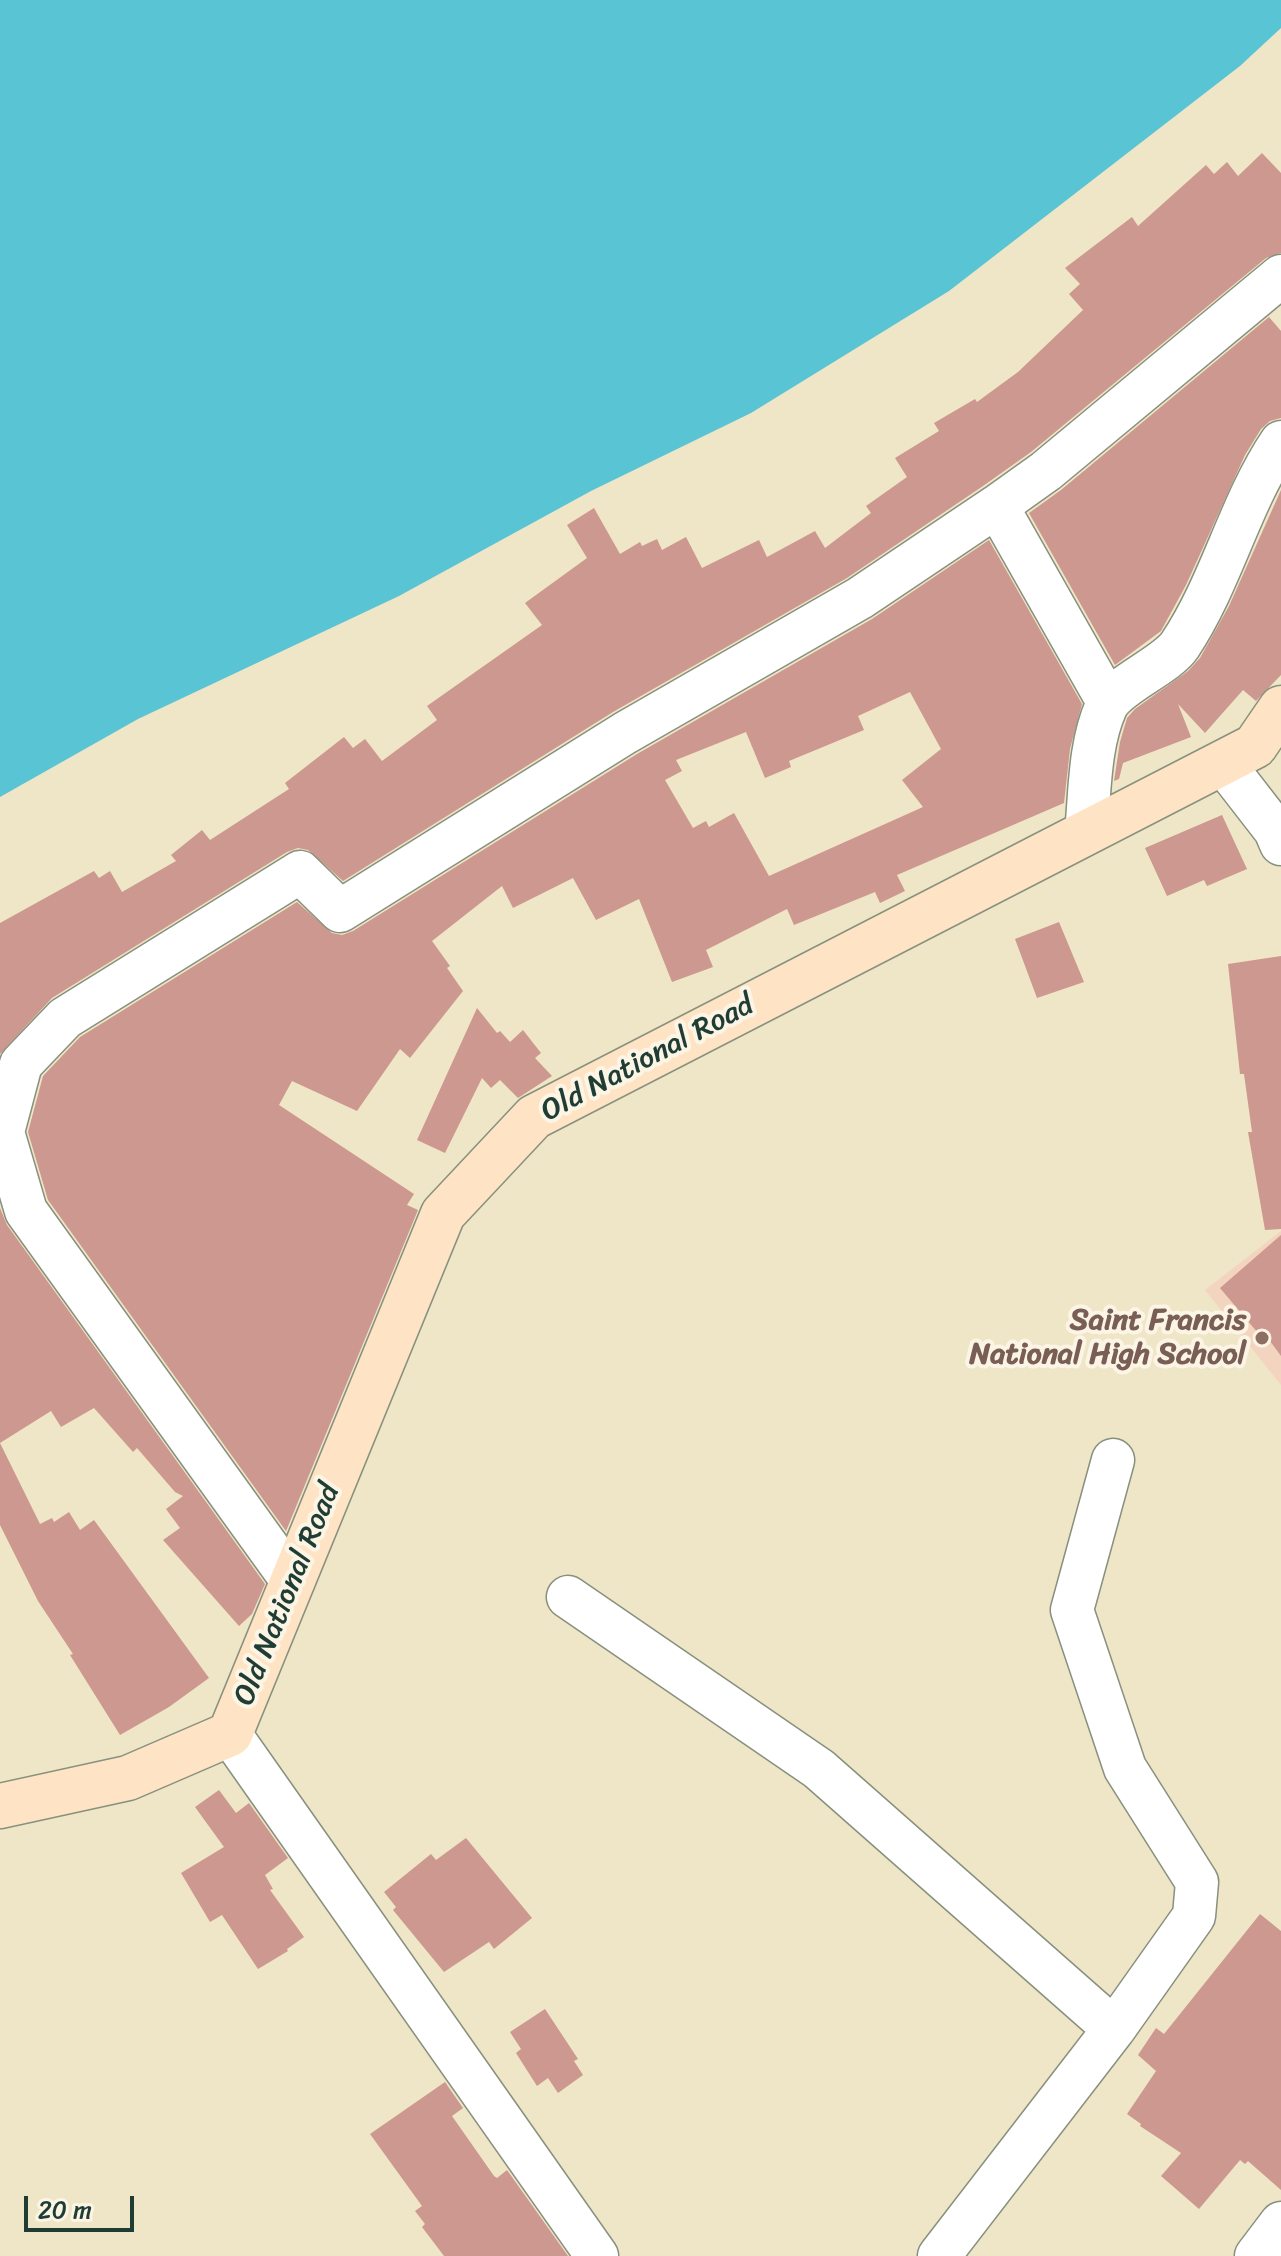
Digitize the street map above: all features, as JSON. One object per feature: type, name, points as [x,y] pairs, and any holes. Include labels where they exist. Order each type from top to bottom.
[{"type":"main road","name":"Old National Road","points":[[0,1806],[128,1778],[230,1734],[443,1214],[534,1117],[1255,746],[1281,708]]},
{"type":"street","points":[[293,1582],[26,1211],[3,1132],[21,1064],[65,1018],[300,872],[340,911],[625,733],[860,598],[1046,471],[1275,294]]},
{"type":"street","points":[[1086,833],[1098,727],[1108,702],[1179,647],[1218,573],[1267,462],[1281,442]]},
{"type":"street","points":[[997,506],[1108,702]]},
{"type":"street","points":[[1223,763],[1275,830],[1281,844]]},
{"type":"street","points":[[939,2256],[1114,2029],[1194,1916],[1197,1882],[1125,1768],[1072,1610],[1113,1460]]},
{"type":"street","points":[[568,1597],[819,1769],[1114,2029]]},
{"type":"street","points":[[230,1734],[597,2256]]},
{"type":"street","points":[[1256,2256],[1281,2223]]},
{"type":"shaded area","name":"Saint Francis National High School","points":[[1281,1231],[1281,1385],[1205,1290]]},
{"type":"water","points":[[0,0],[1281,0],[1281,28],[1240,66],[949,291],[751,413],[591,491],[399,596],[138,719],[0,797]]},
{"type":"building","points":[[1262,153],[1281,173],[1281,253],[1266,258],[1031,452],[847,578],[613,712],[343,881],[308,850],[298,848],[287,852],[52,998],[0,1054],[0,923],[94,871],[99,878],[110,871],[122,892],[176,861],[171,855],[202,830],[210,840],[289,789],[285,783],[344,737],[353,748],[365,739],[382,761],[437,720],[427,706],[542,625],[525,603],[587,558],[567,525],[594,508],[620,554],[640,542],[642,546],[657,539],[662,550],[686,537],[702,568],[759,540],[767,557],[815,531],[825,548],[871,513],[866,506],[907,477],[895,458],[939,431],[934,423],[975,399],[977,402],[1018,372],[1083,310],[1069,294],[1080,284],[1065,268],[1132,217],[1138,226],[1206,165],[1214,174],[1227,162],[1238,176]]},
{"type":"building","points":[[1269,317],[1281,331],[1281,418],[1270,421],[1261,429],[1245,455],[1186,585],[1161,631],[1115,665],[1029,513],[1061,490]]},
{"type":"building","points":[[1281,490],[1281,675],[1256,701],[1243,690],[1205,733],[1178,704],[1191,737],[1123,763],[1119,779],[1114,781],[1127,718],[1188,671],[1200,658],[1229,606]]},
{"type":"building","points":[[989,540],[1082,704],[1070,749],[1064,803],[897,875],[905,891],[880,903],[875,892],[794,925],[787,909],[706,950],[713,967],[672,982],[639,899],[596,920],[573,878],[513,908],[502,886],[432,941],[463,991],[410,1058],[400,1049],[357,1111],[292,1081],[279,1105],[414,1194],[407,1205],[418,1210],[286,1531],[48,1200],[28,1132],[43,1076],[80,1037],[297,902],[332,933],[342,935],[353,931],[637,754],[872,619]],"holes":[[[910,692],[941,749],[902,780],[923,807],[769,876],[734,813],[709,827],[706,821],[693,828],[665,780],[682,771],[676,760],[746,732],[765,778],[791,767],[789,761],[864,730],[858,716]]]},
{"type":"building","points":[[1222,815],[1247,869],[1207,886],[1204,880],[1167,896],[1145,848]]},
{"type":"building","points":[[1059,922],[1084,982],[1037,998],[1015,939]]},
{"type":"building","points":[[1281,956],[1281,1229],[1265,1230],[1248,1132],[1252,1132],[1244,1074],[1240,1074],[1228,964]]},
{"type":"building","points":[[477,1008],[497,1033],[500,1031],[510,1042],[523,1030],[541,1053],[535,1058],[552,1076],[518,1098],[500,1080],[491,1088],[482,1078],[445,1153],[417,1140]]},
{"type":"building","points":[[0,1208],[7,1225],[265,1584],[252,1614],[239,1626],[163,1540],[180,1528],[166,1509],[183,1496],[175,1492],[137,1448],[133,1452],[94,1408],[61,1427],[51,1411],[0,1443]]},
{"type":"building","name":"Saint Francis National High School","points":[[1281,1235],[1281,1356],[1262,1330],[1258,1333],[1220,1288]]},
{"type":"building","points":[[0,1443],[40,1524],[52,1518],[54,1522],[69,1512],[80,1530],[94,1520],[209,1678],[169,1707],[120,1735],[38,1601],[0,1525]]},
{"type":"building","points":[[219,1790],[236,1813],[249,1803],[288,1858],[265,1875],[273,1889],[270,1890],[304,1937],[258,1969],[222,1915],[210,1922],[181,1873],[224,1847],[195,1807]]},
{"type":"building","points":[[466,1838],[532,1918],[494,1949],[489,1942],[444,1972],[393,1910],[396,1907],[384,1892],[431,1854],[436,1860]]},
{"type":"building","points":[[1260,1914],[1281,1931],[1281,2190],[1248,2161],[1245,2164],[1240,2160],[1199,2209],[1161,2176],[1181,2153],[1127,2114],[1156,2071],[1138,2055],[1156,2028],[1164,2034]]},
{"type":"building","points":[[545,2009],[578,2059],[574,2061],[583,2075],[558,2093],[548,2078],[537,2086],[516,2053],[521,2049],[510,2032]]},
{"type":"building","points":[[445,2082],[463,2108],[452,2116],[494,2176],[497,2178],[507,2170],[568,2256],[444,2256],[422,2227],[425,2224],[415,2211],[422,2206],[370,2134]]},
{"type":"place","name":"Saint Francis National High School","points":[[1262,1338]]}]
